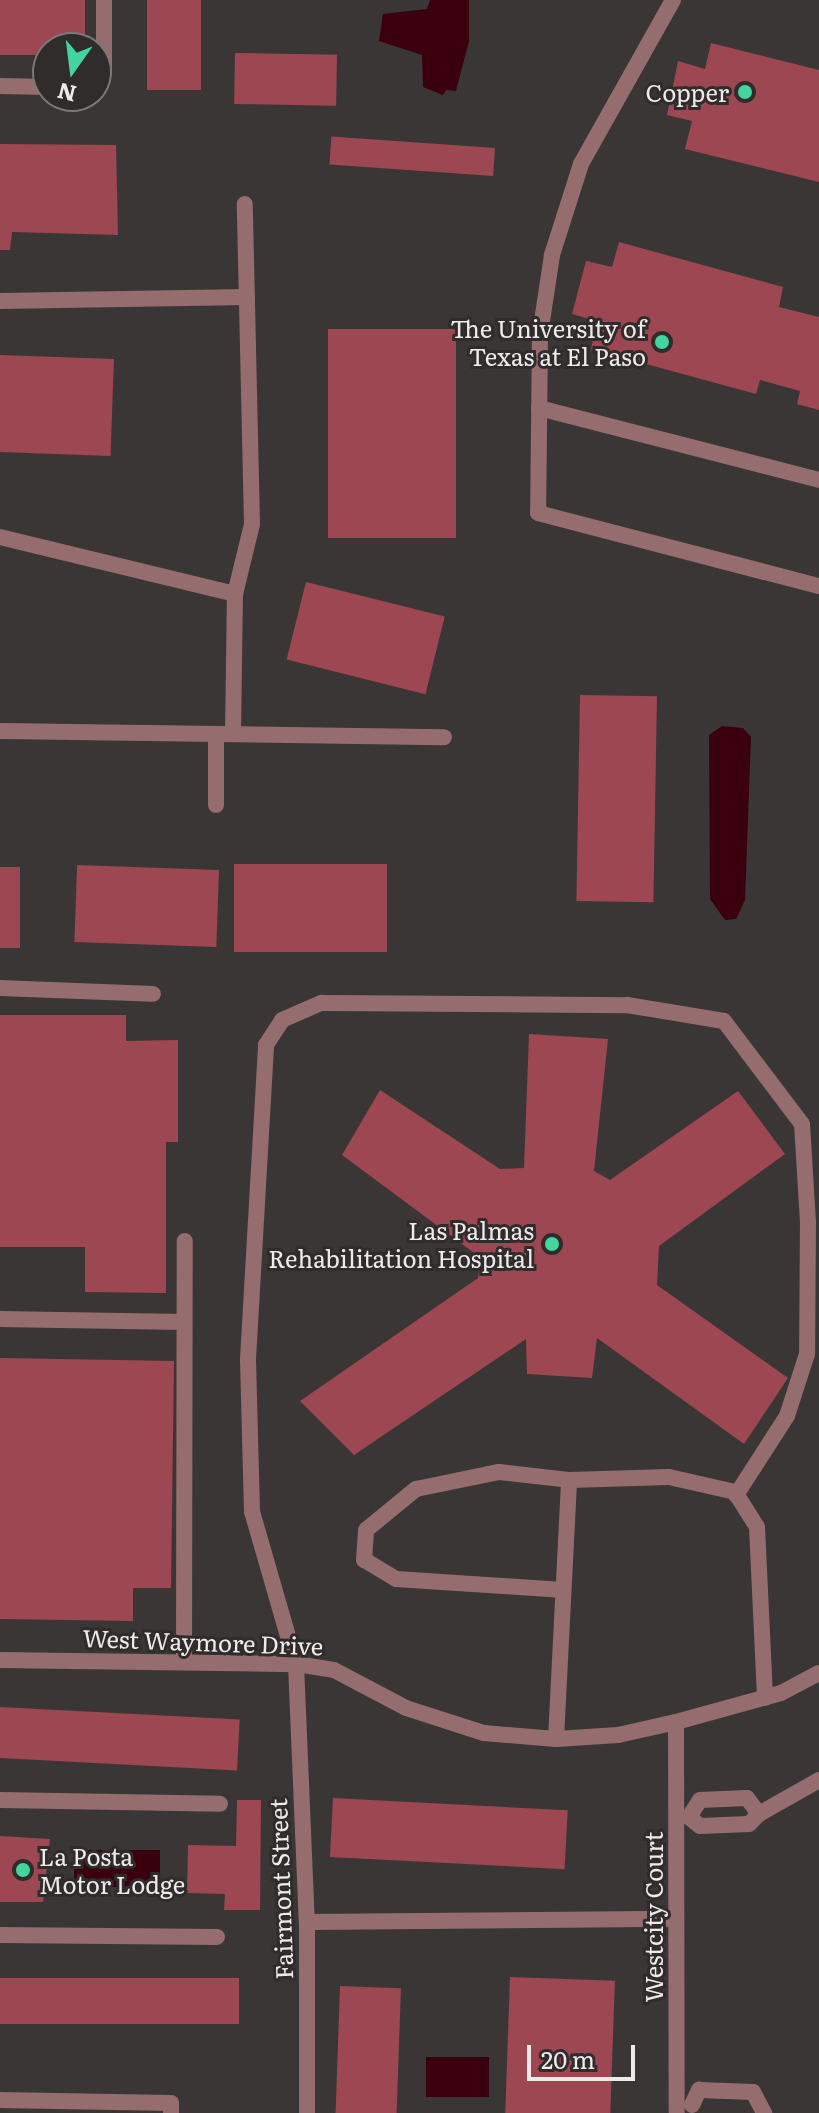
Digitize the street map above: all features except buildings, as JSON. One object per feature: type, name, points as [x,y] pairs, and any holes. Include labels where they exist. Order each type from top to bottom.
[{"type":"street","points":[[104,0],[104,32]]},
{"type":"street","points":[[673,0],[597,129],[565,208],[544,299],[538,513],[819,586]]},
{"type":"street","points":[[0,86],[32,87]]},
{"type":"street","points":[[233,734],[235,594],[252,524],[245,204]]},
{"type":"street","points":[[0,301],[247,297]]},
{"type":"street","points":[[539,408],[819,480]]},
{"type":"street","points":[[0,537],[235,594]]},
{"type":"street","points":[[0,731],[444,737]]},
{"type":"street","points":[[216,734],[216,805]]},
{"type":"street","points":[[0,988],[153,994]]},
{"type":"street","name":"Fairmont Street","points":[[307,2113],[307,1922],[296,1664],[252,1512],[248,1359],[266,1045],[282,1020],[321,1003],[627,1005],[724,1021],[802,1124],[808,1222],[807,1354],[787,1416],[736,1495]]},
{"type":"street","points":[[184,1661],[185,1241]]},
{"type":"street","points":[[0,1319],[184,1322]]},
{"type":"street","points":[[563,1590],[396,1579],[364,1560],[366,1530],[416,1489],[499,1472],[569,1480],[669,1477],[736,1495],[757,1527],[765,1698]]},
{"type":"street","points":[[556,1739],[569,1480]]},
{"type":"street","name":"West Waymore Drive","points":[[0,1660],[296,1664],[334,1670],[406,1708],[484,1733],[556,1739],[618,1735],[676,1722],[765,1698],[819,1673]]},
{"type":"street","name":"Westcity Court","points":[[676,1722],[682,1818],[676,1919],[686,2108]]},
{"type":"street","points":[[759,1814],[747,1798],[718,1799],[700,1800],[682,1818],[700,1826],[749,1824],[759,1814],[819,1780]]},
{"type":"street","points":[[0,1800],[220,1804]]},
{"type":"street","points":[[307,1922],[676,1919]]},
{"type":"street","points":[[0,1935],[217,1937]]},
{"type":"street","points":[[686,2108],[699,2090],[753,2092],[764,2113]]},
{"type":"street","points":[[0,2100],[171,2103],[171,2113]]},
{"type":"shaded area","points":[[430,0],[469,0],[469,41],[456,91],[446,90],[443,95],[423,87],[422,55],[379,41],[383,14],[427,9]]},
{"type":"shaded area","points":[[722,726],[743,728],[751,737],[745,900],[736,919],[725,920],[710,899],[709,735]]},
{"type":"shaded area","points":[[74,1850],[160,1850],[160,1887],[74,1887]]},
{"type":"shaded area","points":[[426,2057],[489,2057],[489,2097],[426,2097]]},
{"type":"place","name":"Copper","points":[[745,92]]},
{"type":"place","name":"The University of Texas at El Paso","points":[[662,342]]},
{"type":"place","name":"Las Palmas Rehabilitation Hospital","points":[[552,1244]]},
{"type":"place","name":"La Posta Motor Lodge","points":[[23,1870]]}]
